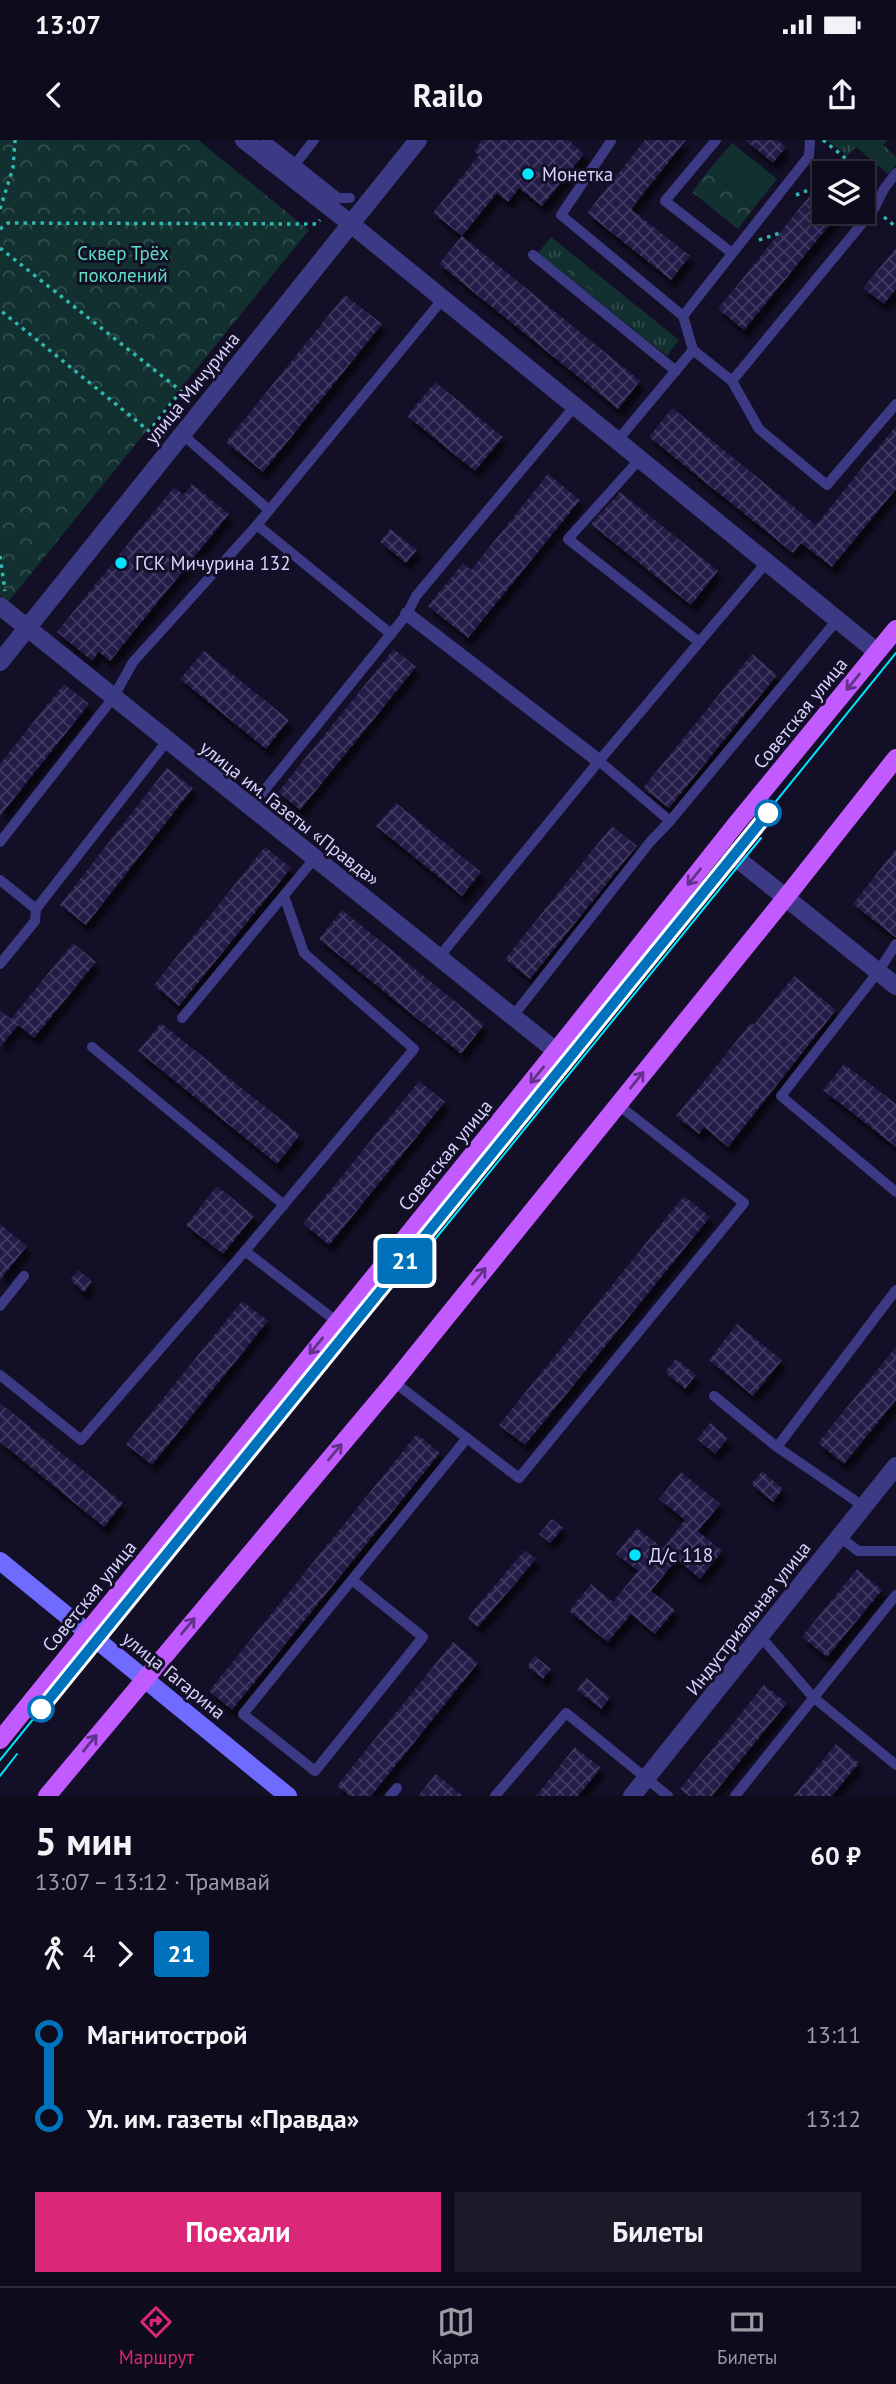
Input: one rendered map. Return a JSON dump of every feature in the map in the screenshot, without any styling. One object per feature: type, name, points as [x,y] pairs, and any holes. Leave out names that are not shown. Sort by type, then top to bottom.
[{"type":"main road","name":"Советская улица","points":[[0,1740],[896,629]]},
{"type":"main road","points":[[47,1796],[394,1382],[896,758]]},
{"type":"main road","name":"улица Гагарина","points":[[0,1561],[288,1796]]},
{"type":"street","points":[[244,140],[291,169],[351,224],[442,300],[877,652]]},
{"type":"street","name":"улица Мичурина","points":[[0,662],[418,140]]},
{"type":"street","name":"улица им. Газеты «Правда»","points":[[3,598],[27,628],[556,1051]]},
{"type":"street","points":[[407,614],[599,761]]},
{"type":"street","points":[[720,845],[896,986]]},
{"type":"street","name":"Индустриальная улица","points":[[632,1796],[896,1466]]},
{"type":"lane","points":[[265,140],[291,169],[338,198],[350,198]]},
{"type":"lane","points":[[291,169],[314,140]]},
{"type":"lane","points":[[610,140],[561,215],[683,316],[693,350],[732,381],[759,429],[827,485],[896,404]]},
{"type":"lane","points":[[716,140],[665,201],[732,253]]},
{"type":"lane","points":[[683,316],[808,156],[810,140]]},
{"type":"lane","points":[[732,381],[874,209],[882,187],[896,173]]},
{"type":"lane","points":[[533,255],[676,371]]},
{"type":"lane","points":[[0,842],[113,698],[133,662],[257,525],[442,300]]},
{"type":"lane","points":[[617,441],[693,350]]},
{"type":"lane","points":[[250,808],[407,614],[416,596],[574,407]]},
{"type":"lane","points":[[182,434],[269,510]]},
{"type":"lane","points":[[639,460],[568,539],[699,642]]},
{"type":"lane","points":[[257,525],[391,634]]},
{"type":"lane","points":[[439,957],[766,563]]},
{"type":"lane","points":[[513,1016],[650,842],[837,620]]},
{"type":"lane","points":[[0,964],[35,920],[36,909],[167,741]]},
{"type":"lane","points":[[599,761],[670,821]]},
{"type":"lane","points":[[182,1018],[314,859]]},
{"type":"lane","points":[[0,880],[36,909]]},
{"type":"lane","points":[[0,1375],[81,1440],[245,1251],[414,1049],[304,953],[284,896]]},
{"type":"lane","points":[[896,944],[878,972],[780,1096],[896,1192]]},
{"type":"lane","points":[[92,1047],[284,1205]]},
{"type":"lane","points":[[394,1382],[519,1478],[744,1203],[617,1104]]},
{"type":"lane","points":[[245,1251],[336,1321]]},
{"type":"lane","points":[[0,1306],[23,1276]]},
{"type":"lane","points":[[777,1447],[896,1290]]},
{"type":"lane","points":[[714,1396],[777,1447],[863,1506]]},
{"type":"lane","points":[[352,1580],[423,1637],[315,1771],[243,1714],[467,1438]]},
{"type":"lane","points":[[839,1536],[858,1551],[896,1552]]},
{"type":"lane","points":[[735,1796],[896,1595]]},
{"type":"lane","points":[[761,1637],[813,1697],[896,1765]]},
{"type":"lane","points":[[495,1796],[566,1713],[668,1796]]},
{"type":"path","points":[[0,209],[13,168],[15,140]]},
{"type":"path","points":[[823,140],[882,187]]},
{"type":"path","points":[[0,229],[8,223],[317,223],[324,215]]},
{"type":"path","points":[[0,248],[181,391],[149,431],[0,310]]},
{"type":"path","points":[[0,556],[3,598]]},
{"type":"green space","name":"Сквер Трёх поколений","points":[[0,140],[198,140],[309,230],[8,602],[0,595]]},
{"type":"green space","points":[[827,140],[887,140],[883,145],[896,157],[896,165],[888,174],[856,147],[847,156]]},
{"type":"green space","points":[[732,143],[777,179],[754,208],[708,171]]},
{"type":"green space","points":[[708,171],[754,208],[738,229],[692,192]]},
{"type":"green space","points":[[551,237],[679,340],[667,356],[538,253]],"holes":[[[567,256],[607,288],[600,297],[560,265]]]},
{"type":"green space","points":[[567,255],[607,288],[600,297],[560,265]]},
{"type":"building","name":"Монетка","points":[[482,140],[568,140],[584,154],[542,206],[519,188],[508,202],[497,193],[462,236],[433,213],[479,155],[474,151]]},
{"type":"building","points":[[645,140],[686,140],[631,209],[690,256],[671,280],[587,213]]},
{"type":"building","points":[[745,140],[777,140],[786,147],[773,163]]},
{"type":"building","points":[[812,193],[812,224],[830,224],[744,330],[718,309]]},
{"type":"building","points":[[462,236],[640,381],[618,409],[439,264]]},
{"type":"building","points":[[896,248],[896,289],[884,304],[863,288]]},
{"type":"building","points":[[345,295],[382,324],[263,472],[226,442]]},
{"type":"building","points":[[435,382],[503,437],[475,471],[407,416]]},
{"type":"building","points":[[672,408],[816,525],[896,426],[896,489],[832,567],[801,543],[793,553],[649,437]]},
{"type":"building","points":[[548,474],[580,500],[468,638],[428,606],[463,563],[471,570]]},
{"type":"building","points":[[192,484],[229,514],[110,661],[99,652],[92,661],[57,632],[174,487],[184,495]]},
{"type":"building","points":[[620,492],[718,571],[691,605],[591,524]]},
{"type":"building","points":[[390,529],[417,550],[406,563],[380,542]]},
{"type":"building","points":[[394,649],[416,667],[300,810],[278,792]]},
{"type":"building","points":[[204,651],[289,720],[266,749],[180,679]]},
{"type":"building","points":[[752,654],[777,675],[669,808],[643,788]]},
{"type":"building","points":[[64,684],[89,704],[0,816],[0,764]]},
{"type":"building","points":[[167,768],[193,788],[86,925],[60,905]]},
{"type":"building","points":[[396,803],[481,872],[462,896],[376,826]]},
{"type":"building","points":[[612,826],[637,846],[530,979],[505,959]]},
{"type":"building","points":[[265,847],[291,868],[179,1006],[154,985]]},
{"type":"building","points":[[896,849],[896,937],[895,937],[853,904]]},
{"type":"building","points":[[342,910],[484,1025],[461,1054],[319,939]]},
{"type":"building","points":[[73,943],[96,962],[34,1038],[18,1025],[0,1047],[0,1010],[11,1019]]},
{"type":"building","points":[[794,976],[836,1010],[728,1147],[704,1127],[699,1134],[676,1116],[751,1023],[754,1025]]},
{"type":"building","points":[[161,1023],[300,1135],[277,1164],[138,1051]]},
{"type":"building","points":[[844,1064],[896,1104],[896,1147],[823,1090]]},
{"type":"building","points":[[419,1081],[445,1102],[329,1245],[303,1224]]},
{"type":"building","points":[[217,1186],[254,1216],[223,1254],[186,1225]]},
{"type":"building","points":[[684,1196],[710,1217],[525,1445],[499,1425]]},
{"type":"building","points":[[0,1224],[27,1246],[0,1280]]},
{"type":"building","points":[[78,1270],[92,1282],[84,1292],[70,1280]]},
{"type":"building","points":[[242,1301],[268,1321],[152,1465],[126,1444]]},
{"type":"building","points":[[737,1324],[782,1360],[753,1396],[709,1360]]},
{"type":"building","points":[[896,1347],[896,1400],[844,1464],[818,1443]]},
{"type":"building","points":[[676,1359],[696,1375],[685,1389],[665,1372]]},
{"type":"building","points":[[0,1403],[123,1503],[104,1527],[0,1442]]},
{"type":"building","points":[[710,1423],[728,1438],[715,1454],[697,1439]]},
{"type":"building","points":[[417,1434],[440,1453],[232,1710],[209,1691]]},
{"type":"building","points":[[762,1471],[783,1489],[773,1502],[751,1484]]},
{"type":"building","points":[[681,1472],[720,1504],[698,1531],[722,1551],[700,1579],[677,1559],[651,1591],[675,1610],[655,1634],[631,1614],[608,1642],[569,1611],[591,1584],[613,1602],[638,1571],[616,1554],[637,1528],[663,1548],[685,1520],[659,1499]]},
{"type":"building","points":[[552,1519],[563,1528],[550,1543],[539,1534]]},
{"type":"building","points":[[525,1550],[536,1559],[478,1627],[468,1619]]},
{"type":"building","points":[[857,1569],[882,1590],[827,1657],[802,1637]]},
{"type":"building","points":[[453,1642],[478,1663],[371,1796],[350,1796],[337,1786]]},
{"type":"building","points":[[535,1656],[551,1669],[543,1679],[527,1666]]},
{"type":"building","points":[[586,1678],[610,1697],[601,1709],[577,1690]]},
{"type":"building","points":[[764,1685],[787,1703],[712,1796],[689,1796],[680,1789]]},
{"type":"building","points":[[836,1744],[859,1763],[832,1796],[794,1796]]},
{"type":"building","points":[[575,1747],[601,1768],[578,1796],[536,1796]]},
{"type":"building","points":[[436,1774],[463,1796],[418,1796]]},
{"type":"tram line","points":[[0,1760],[896,653]]},
{"type":"tram line","name":"21","points":[[41,1709],[768,813]]},
{"type":"tram line","points":[[432,1243],[761,838]]},
{"type":"tram line","points":[[0,1776],[17,1754]]},
{"type":"place","name":"Монетка","points":[[528,174]]},
{"type":"place","name":"ГСК Мичурина 132","points":[[121,563]]},
{"type":"place","name":"Д/с 118","points":[[635,1555]]}]
